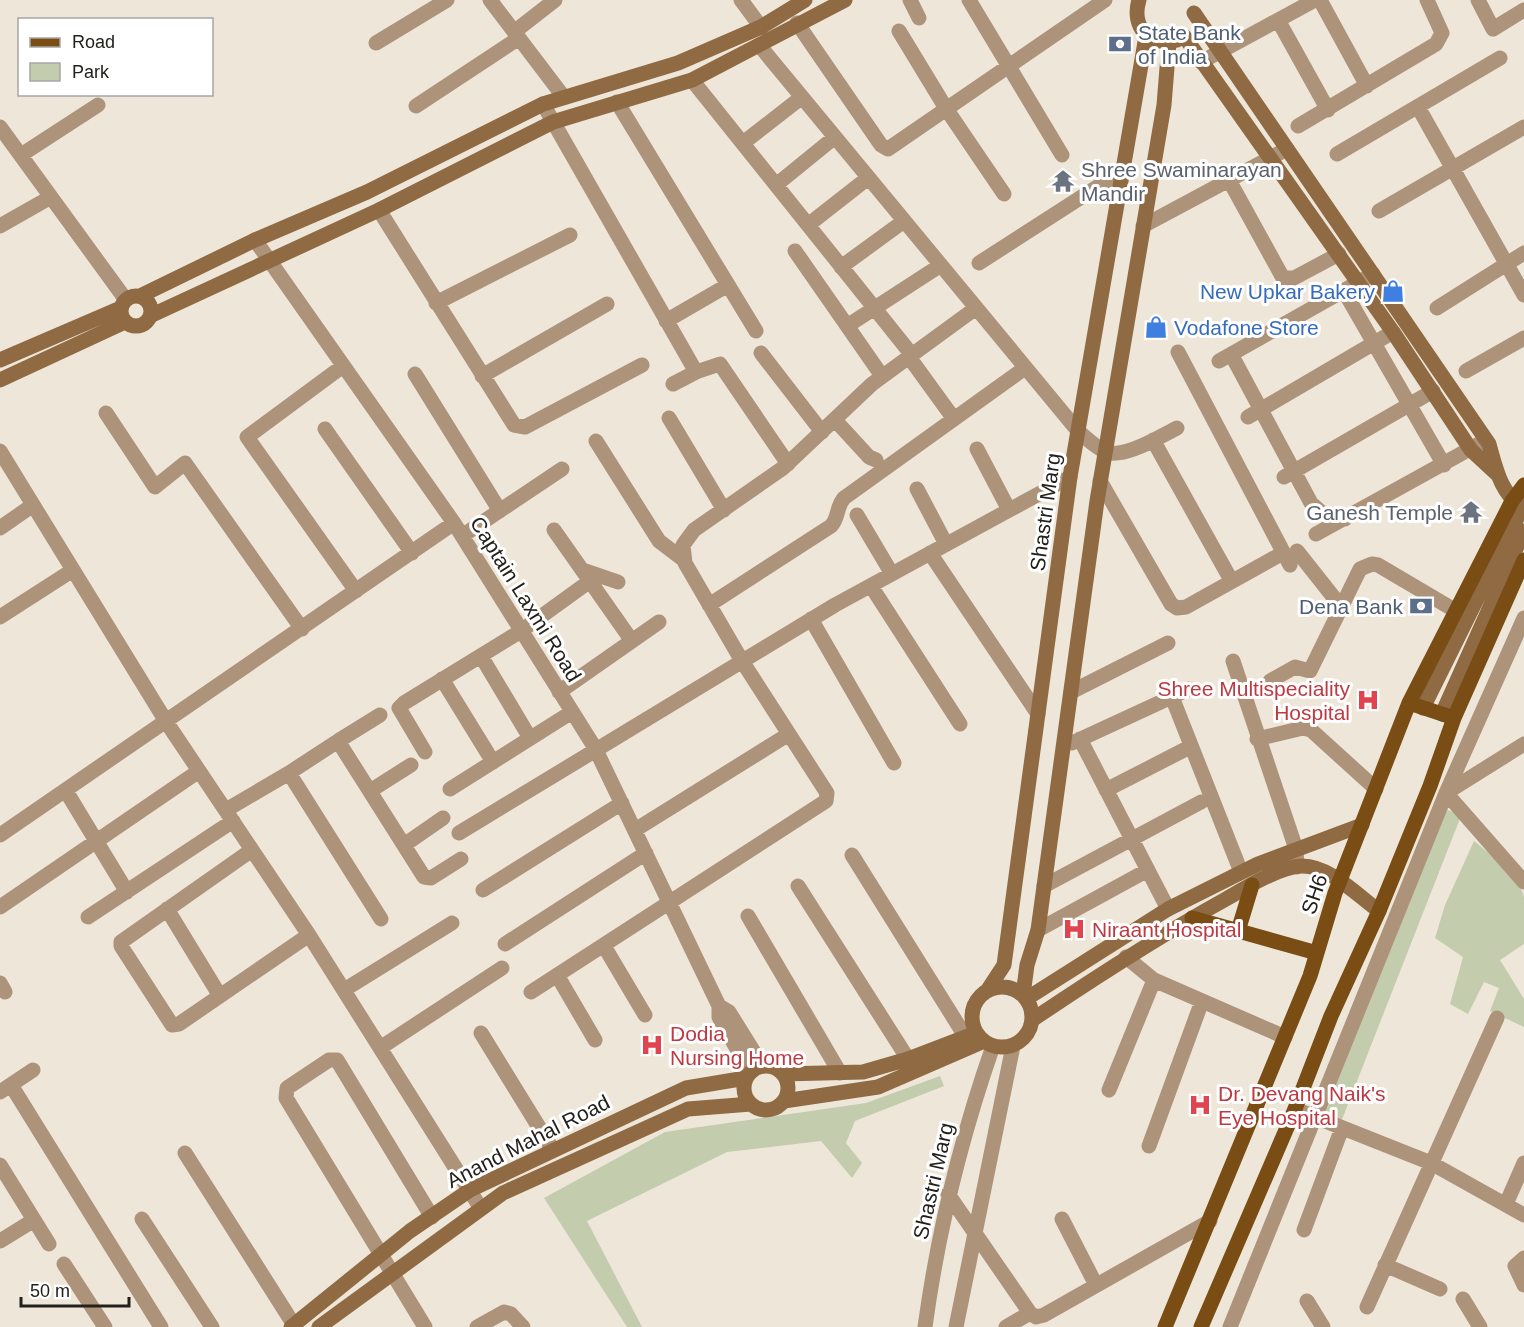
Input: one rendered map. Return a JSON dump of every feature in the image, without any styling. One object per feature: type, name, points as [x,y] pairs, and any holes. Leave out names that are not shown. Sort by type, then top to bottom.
[{"type":"main road","name":"SH6","points":[[1165,1327],[1286,1036],[1340,882],[1376,789],[1416,705],[1456,611],[1521,505],[1524,485]]},
{"type":"main road","points":[[1201,1327],[1430,786],[1448,716],[1524,560]]},
{"type":"main road","points":[[1416,705],[1448,716]]},
{"type":"main road","points":[[1238,931],[1252,885]]},
{"type":"main road","points":[[1192,918],[1317,953]]},
{"type":"street","points":[[376,43],[447,0]]},
{"type":"street","points":[[490,0],[563,96]]},
{"type":"street","points":[[416,106],[516,35],[555,0]]},
{"type":"street","points":[[741,0],[761,27]]},
{"type":"street","points":[[0,380],[128,307],[255,240],[367,192],[543,104],[563,96],[678,63],[761,27],[805,0]]},
{"type":"street","points":[[0,127],[51,196],[139,326],[150,316],[379,210],[553,122],[692,80],[797,23],[845,0]]},
{"type":"street","points":[[910,0],[919,18]]},
{"type":"street","points":[[969,0],[1062,155]]},
{"type":"street","points":[[797,23],[884,148],[892,148],[1105,0]]},
{"type":"street","points":[[1139,0],[1136,19],[1146,36],[1168,43],[1184,36],[1193,22],[1193,7]]},
{"type":"street","points":[[1201,62],[1315,0]]},
{"type":"street","points":[[1320,0],[1367,86]]},
{"type":"street","points":[[1298,126],[1432,47],[1440,39],[1442,33],[1427,0]]},
{"type":"street","points":[[1478,0],[1493,29],[1524,10]]},
{"type":"street","points":[[1193,7],[1486,440],[1498,475]]},
{"type":"street","points":[[1278,20],[1328,110]]},
{"type":"street","points":[[899,32],[947,110],[1004,194]]},
{"type":"street","name":"Shastri Marg","points":[[987,991],[1004,965],[1070,477],[1146,36]]},
{"type":"street","points":[[1184,36],[1339,254],[1471,450],[1498,475],[1521,505],[1416,705]]},
{"type":"street","points":[[956,1327],[1013,1046],[1029,1033],[1032,1020],[1032,1013],[1024,997],[1027,965],[1038,930],[1100,481],[1164,105],[1168,43]]},
{"type":"street","points":[[759,45],[1078,431],[1105,453],[1114,454],[1133,450],[1177,428]]},
{"type":"street","points":[[1337,154],[1500,58]]},
{"type":"street","points":[[692,80],[875,310],[954,419]]},
{"type":"street","points":[[743,143],[801,97]]},
{"type":"street","points":[[617,102],[756,331]]},
{"type":"street","points":[[543,104],[696,372]]},
{"type":"street","points":[[21,155],[98,105]]},
{"type":"street","points":[[1418,107],[1524,295]]},
{"type":"street","points":[[1379,211],[1524,127]]},
{"type":"street","points":[[776,185],[835,137]]},
{"type":"street","points":[[1143,226],[1287,149]]},
{"type":"street","points":[[979,263],[1122,171]]},
{"type":"street","points":[[808,225],[868,178]]},
{"type":"street","points":[[1229,180],[1283,278],[1294,278],[1339,254]]},
{"type":"street","points":[[0,226],[51,196]]},
{"type":"street","points":[[379,210],[510,421],[519,428],[642,365]]},
{"type":"street","points":[[841,267],[904,221]]},
{"type":"street","points":[[436,303],[570,235]]},
{"type":"street","name":"Captain Laxmi Road","points":[[255,240],[458,530],[595,748],[719,1005],[719,1017],[753,1072]]},
{"type":"street","points":[[795,251],[882,376]]},
{"type":"street","points":[[1437,308],[1524,253]]},
{"type":"street","points":[[847,326],[875,310],[941,265]]},
{"type":"street","points":[[1344,519],[1321,512],[1311,503],[1289,474],[1225,358],[1373,274]]},
{"type":"street","points":[[666,321],[728,285]]},
{"type":"street","points":[[1344,291],[1444,465]]},
{"type":"street","points":[[482,376],[607,304]]},
{"type":"street","points":[[0,360],[128,307],[150,307],[150,316]]},
{"type":"street","points":[[684,560],[683,545],[687,537],[788,464],[882,376],[976,308]]},
{"type":"street","points":[[1255,413],[1393,332]]},
{"type":"street","points":[[1466,371],[1524,338]]},
{"type":"street","points":[[1178,352],[1290,557],[1343,604]]},
{"type":"street","points":[[761,353],[822,432]]},
{"type":"street","points":[[673,384],[714,364],[724,368],[788,464]]},
{"type":"street","points":[[343,366],[247,437],[356,591]]},
{"type":"street","points":[[709,605],[831,526],[837,518],[840,503],[844,498],[1025,368]]},
{"type":"street","points":[[415,374],[500,511]]},
{"type":"street","points":[[1289,474],[1433,391]]},
{"type":"street","points":[[106,412],[154,487],[185,463],[302,629]]},
{"type":"street","points":[[669,418],[724,510]]},
{"type":"street","points":[[835,420],[869,457],[876,460]]},
{"type":"street","points":[[325,429],[412,553]]},
{"type":"street","points":[[1153,440],[1231,580]]},
{"type":"street","points":[[1316,534],[1486,440]]},
{"type":"street","points":[[531,992],[826,801],[827,793],[741,661],[684,560],[659,541],[596,441]]},
{"type":"street","points":[[976,449],[1010,510]]},
{"type":"street","points":[[0,451],[167,723],[309,935],[480,1207]]},
{"type":"street","points":[[0,835],[167,723],[412,553],[500,511],[562,469]]},
{"type":"street","points":[[459,833],[595,748],[811,620],[1070,477]]},
{"type":"street","points":[[1100,481],[1171,604],[1177,608],[1186,607],[1231,580],[1290,557]]},
{"type":"street","points":[[917,489],[946,544]]},
{"type":"street","points":[[0,528],[33,505]]},
{"type":"street","points":[[857,515],[892,574]]},
{"type":"street","points":[[554,530],[632,641]]},
{"type":"street","points":[[1448,716],[1524,531]]},
{"type":"street","points":[[930,553],[1038,714]]},
{"type":"street","points":[[1270,681],[1295,667],[1310,670],[1360,568],[1372,564],[1456,611]]},
{"type":"street","points":[[0,617],[73,570]]},
{"type":"street","points":[[425,752],[399,708],[522,631],[586,576]]},
{"type":"street","points":[[586,576],[618,582]]},
{"type":"street","points":[[871,586],[960,724]]},
{"type":"street","points":[[1230,1327],[1446,793],[1524,618]]},
{"type":"street","points":[[811,620],[894,763]]},
{"type":"street","points":[[560,692],[659,622]]},
{"type":"street","points":[[1071,692],[1168,643]]},
{"type":"street","points":[[481,656],[530,738]]},
{"type":"street","points":[[1233,661],[1257,740],[1296,849],[1298,867]]},
{"type":"street","points":[[442,679],[493,762]]},
{"type":"street","points":[[1063,747],[1179,701],[1190,689]]},
{"type":"street","points":[[1179,701],[1241,872]]},
{"type":"street","points":[[450,789],[572,712]]},
{"type":"street","points":[[88,917],[127,892],[289,773],[380,715]]},
{"type":"street","points":[[1257,740],[1303,728],[1311,730],[1376,789]]},
{"type":"street","points":[[635,830],[789,735]]},
{"type":"street","points":[[1080,739],[1168,909]]},
{"type":"street","points":[[338,741],[427,878],[461,859]]},
{"type":"street","points":[[1446,793],[1524,744]]},
{"type":"street","points":[[1106,790],[1184,750]]},
{"type":"street","points":[[370,791],[411,765]]},
{"type":"street","points":[[0,907],[199,771]]},
{"type":"street","points":[[289,773],[381,919]]},
{"type":"street","points":[[1430,786],[1446,793],[1524,882]]},
{"type":"street","points":[[66,791],[127,892]]},
{"type":"street","points":[[1044,886],[1201,802]]},
{"type":"street","points":[[483,890],[622,803]]},
{"type":"street","points":[[404,845],[443,818]]},
{"type":"street","points":[[1024,997],[1168,909],[1241,872],[1362,825]]},
{"type":"street","points":[[252,850],[123,939],[121,946],[172,1025],[179,1024],[309,935]]},
{"type":"street","points":[[505,944],[646,853]]},
{"type":"street","points":[[852,855],[979,1039]]},
{"type":"street","points":[[1032,1020],[1126,957],[1192,918],[1252,885],[1298,867],[1316,868],[1340,882],[1394,924]]},
{"type":"street","points":[[1038,930],[1148,870]]},
{"type":"street","points":[[798,886],[908,1059]]},
{"type":"street","points":[[167,909],[220,996]]},
{"type":"street","points":[[748,915],[840,1073]]},
{"type":"street","points":[[344,990],[452,922]]},
{"type":"street","points":[[604,946],[645,1015]]},
{"type":"street","points":[[1126,957],[1154,980],[1286,1036]]},
{"type":"street","points":[[380,1048],[502,968]]},
{"type":"street","points":[[557,975],[595,1040]]},
{"type":"street","points":[[1109,1090],[1154,980]]},
{"type":"street","points":[[979,1039],[972,1014],[980,997],[987,991],[1006,987],[1024,997]]},
{"type":"street","points":[[1149,1146],[1202,1001]]},
{"type":"street","points":[[1367,1307],[1497,1018]]},
{"type":"street","points":[[481,1034],[554,1150]]},
{"type":"street","points":[[784,1101],[788,1088],[783,1074],[778,1069],[753,1072],[745,1091],[752,1104],[765,1110],[772,1109],[784,1101],[878,1087],[979,1039]]},
{"type":"street","points":[[783,1074],[863,1072],[979,1039],[1013,1046]]},
{"type":"street","name":"Shastri Marg","points":[[925,1327],[948,1194],[976,1094],[979,1039]]},
{"type":"street","points":[[425,1327],[379,1255],[286,1098],[287,1088],[329,1060],[337,1060],[432,1217]]},
{"type":"street","points":[[33,1070],[5,1088],[161,1327]]},
{"type":"street","name":"Anand Mahal Road","points":[[292,1326],[379,1255],[470,1190],[686,1088],[753,1072]]},
{"type":"street","name":"Anand Mahal Road","points":[[319,1327],[480,1207],[503,1193],[688,1109],[752,1104]]},
{"type":"street","points":[[1295,1109],[1431,1163],[1524,1215]]},
{"type":"street","points":[[1304,1230],[1342,1128]]},
{"type":"street","points":[[185,1153],[292,1326]]},
{"type":"street","points":[[1506,1204],[1524,1163]]},
{"type":"street","points":[[1,1169],[49,1244]]},
{"type":"street","points":[[948,1194],[1030,1313],[1036,1317],[1044,1315],[1209,1221]]},
{"type":"street","points":[[142,1219],[212,1327]]},
{"type":"street","points":[[1062,1219],[1096,1285]]},
{"type":"street","points":[[0,1241],[34,1220]]},
{"type":"street","points":[[1524,1258],[1515,1266],[1524,1285]]},
{"type":"street","points":[[64,1264],[105,1327]]},
{"type":"street","points":[[1385,1265],[1440,1289]]},
{"type":"street","points":[[1463,1299],[1480,1327]]},
{"type":"street","points":[[1307,1301],[1323,1327]]},
{"type":"street","points":[[477,1327],[504,1312],[511,1314],[523,1327]]},
{"type":"street","points":[[1006,1327],[1030,1313]]},
{"type":"green space","points":[[1446,809],[1461,816],[1341,1122],[1321,1114]]},
{"type":"green space","points":[[1474,841],[1495,858],[1517,883],[1524,897],[1524,944],[1500,960],[1524,999],[1524,1027],[1490,1011],[1499,988],[1484,982],[1468,1014],[1450,1004],[1463,957],[1435,938],[1445,905]]},
{"type":"green space","points":[[940,1076],[944,1086],[855,1121],[846,1143],[862,1163],[852,1178],[821,1141],[727,1152],[587,1221],[642,1327],[627,1327],[544,1198],[665,1132],[866,1103]]},
{"type":"place","name":"State Bank of India","points":[[1120,44]]},
{"type":"place","name":"Shree Swaminarayan Mandir","points":[[1063,181]]},
{"type":"place","name":"New Upkar Bakery","points":[[1393,291]]},
{"type":"place","name":"Vodafone Store","points":[[1156,327]]},
{"type":"place","name":"Ganesh Temple","points":[[1471,512]]},
{"type":"place","name":"Dena Bank","points":[[1421,606]]},
{"type":"place","name":"Shree Multispeciality Hospital","points":[[1368,700]]},
{"type":"place","name":"Niraant Hospital","points":[[1074,929]]},
{"type":"place","name":"Dodia Nursing Home","points":[[652,1045]]},
{"type":"place","name":"Dr. Devang Naik's Eye Hospital","points":[[1200,1105]]}]
